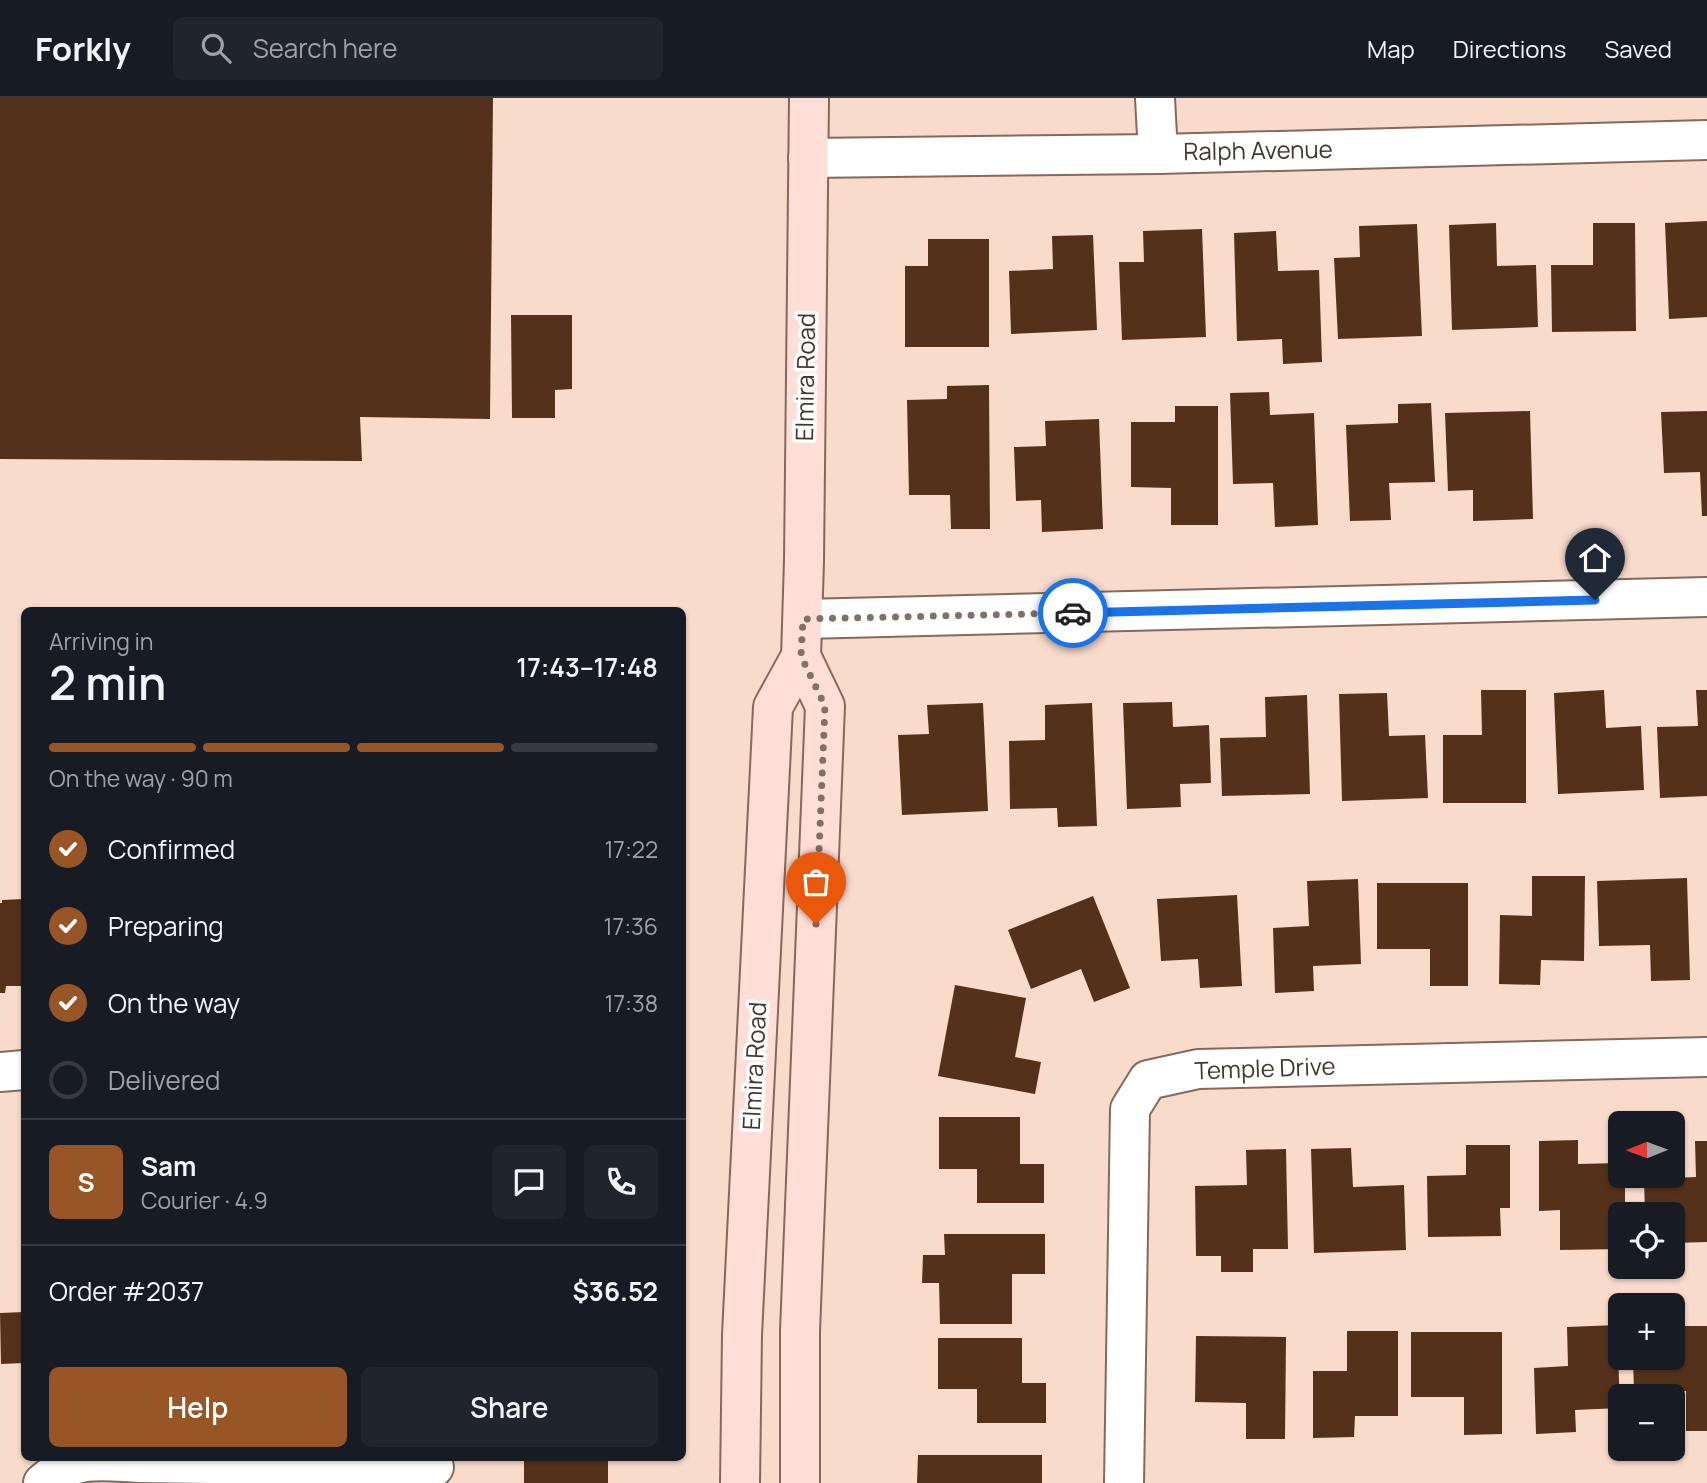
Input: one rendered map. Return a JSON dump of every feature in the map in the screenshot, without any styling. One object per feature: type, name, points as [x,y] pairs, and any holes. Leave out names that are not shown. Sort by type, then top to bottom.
[{"type":"main road","name":"Elmira Road","points":[[800,1483],[800,1331],[825,706],[802,637],[808,98]]},
{"type":"main road","name":"Elmira Road","points":[[740,1483],[742,1335],[774,707],[802,637]]},
{"type":"street","points":[[1155,98],[1158,154]]},
{"type":"street","name":"Ralph Avenue","points":[[808,158],[1158,154],[1707,141]]},
{"type":"street","points":[[802,637],[1707,597]]},
{"type":"street","name":"Temple Drive","points":[[1124,1483],[1130,1109],[1148,1080],[1198,1069],[1707,1057]]},
{"type":"street","points":[[0,1072],[21,1070]]},
{"type":"street","points":[[43,1483],[72,1465],[89,1461]]},
{"type":"street","points":[[108,1461],[434,1469]]},
{"type":"building","points":[[0,98],[493,98],[490,419],[360,417],[362,461],[0,459]]},
{"type":"building","points":[[1707,221],[1707,317],[1669,319],[1665,223]]},
{"type":"building","points":[[1496,223],[1497,266],[1536,265],[1538,327],[1452,330],[1449,225]]},
{"type":"building","points":[[1593,223],[1635,223],[1636,331],[1552,332],[1551,265],[1593,265]]},
{"type":"building","points":[[1417,224],[1422,336],[1338,339],[1334,258],[1360,257],[1359,226]]},
{"type":"building","points":[[1202,229],[1206,337],[1122,340],[1119,262],[1144,262],[1143,231]]},
{"type":"building","points":[[1276,231],[1278,271],[1319,270],[1322,362],[1283,364],[1282,339],[1237,341],[1234,233]]},
{"type":"building","points":[[1093,235],[1097,330],[1011,334],[1009,271],[1053,269],[1052,236]]},
{"type":"building","points":[[928,239],[989,239],[989,347],[905,347],[905,266],[928,266]]},
{"type":"building","points":[[511,315],[572,315],[572,389],[555,390],[555,418],[512,418]]},
{"type":"building","points":[[989,385],[990,529],[951,529],[950,495],[909,495],[907,400],[947,399],[947,386]]},
{"type":"building","points":[[1269,392],[1270,415],[1314,413],[1318,525],[1275,527],[1273,483],[1233,484],[1230,393]]},
{"type":"building","points":[[1431,403],[1435,482],[1389,483],[1391,520],[1350,521],[1346,425],[1398,423],[1398,404]]},
{"type":"building","points":[[1175,406],[1218,406],[1218,525],[1171,525],[1171,488],[1131,487],[1131,422],[1175,422]]},
{"type":"building","points":[[1530,411],[1533,519],[1473,521],[1473,490],[1448,491],[1445,413]]},
{"type":"building","points":[[1707,411],[1707,516],[1702,516],[1700,472],[1664,473],[1661,412]]},
{"type":"building","points":[[1099,419],[1103,529],[1042,532],[1041,500],[1016,501],[1014,447],[1046,446],[1045,421]]},
{"type":"building","points":[[1481,690],[1526,690],[1526,803],[1443,803],[1443,735],[1482,735]]},
{"type":"building","points":[[1604,690],[1606,728],[1641,726],[1644,790],[1558,794],[1554,693]]},
{"type":"building","points":[[1696,690],[1707,690],[1707,796],[1660,798],[1657,727],[1698,726]]},
{"type":"building","points":[[1387,693],[1389,736],[1425,735],[1428,798],[1342,801],[1339,694]]},
{"type":"building","points":[[1307,695],[1310,794],[1222,796],[1220,738],[1266,737],[1265,697]]},
{"type":"building","points":[[1172,702],[1173,727],[1209,725],[1211,783],[1180,784],[1181,807],[1127,809],[1123,703]]},
{"type":"building","points":[[983,703],[988,811],[902,815],[898,735],[929,734],[927,705]]},
{"type":"building","points":[[1092,703],[1097,826],[1058,827],[1057,808],[1010,809],[1009,741],[1045,740],[1045,705]]},
{"type":"building","points":[[1532,876],[1585,876],[1584,961],[1541,960],[1540,985],[1499,984],[1500,915],[1532,916]]},
{"type":"building","points":[[1687,878],[1690,980],[1651,981],[1650,945],[1599,946],[1597,881]]},
{"type":"building","points":[[1358,879],[1361,964],[1313,966],[1314,991],[1275,993],[1273,928],[1309,926],[1307,881]]},
{"type":"building","points":[[1377,883],[1468,883],[1468,986],[1430,986],[1430,949],[1377,949]]},
{"type":"building","points":[[1237,895],[1242,986],[1200,988],[1198,959],[1161,961],[1157,899]]},
{"type":"building","points":[[1093,896],[1130,988],[1094,1002],[1081,969],[1031,989],[1008,930]]},
{"type":"building","points":[[21,899],[21,986],[6,986],[5,993],[0,993],[2,900]]},
{"type":"building","points":[[955,985],[1026,998],[1015,1057],[1041,1062],[1035,1094],[938,1076]]},
{"type":"building","points":[[939,1117],[1020,1117],[1020,1164],[1044,1164],[1044,1203],[977,1203],[977,1169],[939,1169]]},
{"type":"building","points":[[1578,1140],[1578,1164],[1608,1163],[1608,1188],[1625,1188],[1625,1202],[1608,1202],[1608,1249],[1560,1250],[1560,1210],[1539,1211],[1539,1141]]},
{"type":"building","points":[[1695,1141],[1707,1141],[1707,1242],[1685,1243],[1685,1202],[1645,1202],[1644,1188],[1685,1188],[1685,1177],[1696,1177]]},
{"type":"building","points":[[1466,1145],[1510,1145],[1510,1208],[1500,1208],[1501,1236],[1428,1237],[1427,1176],[1466,1175]]},
{"type":"building","points":[[1351,1148],[1353,1187],[1404,1185],[1406,1250],[1314,1253],[1311,1149]]},
{"type":"building","points":[[1286,1149],[1288,1249],[1253,1249],[1253,1272],[1221,1272],[1221,1256],[1196,1256],[1195,1186],[1247,1185],[1246,1150]]},
{"type":"building","points":[[944,1234],[1045,1234],[1045,1274],[1012,1274],[1012,1324],[940,1324],[939,1283],[922,1283],[923,1255],[945,1255]]},
{"type":"building","points":[[21,1312],[21,1363],[1,1364],[0,1313]]},
{"type":"building","points":[[1608,1325],[1608,1370],[1619,1370],[1619,1384],[1608,1384],[1608,1409],[1575,1410],[1576,1432],[1536,1434],[1534,1368],[1568,1366],[1567,1327]]},
{"type":"building","points":[[1685,1326],[1707,1326],[1707,1431],[1686,1431],[1685,1384],[1634,1384],[1633,1370],[1685,1370]]},
{"type":"building","points":[[1347,1331],[1398,1331],[1398,1416],[1355,1416],[1354,1437],[1313,1438],[1313,1371],[1347,1371]]},
{"type":"building","points":[[1411,1332],[1502,1332],[1502,1434],[1464,1435],[1464,1397],[1411,1397]]},
{"type":"building","points":[[1196,1336],[1286,1337],[1285,1439],[1246,1439],[1246,1403],[1195,1402]]},
{"type":"building","points":[[938,1338],[1022,1338],[1022,1383],[1046,1383],[1046,1423],[977,1423],[977,1389],[938,1389]]},
{"type":"building","points":[[918,1455],[1042,1455],[1042,1483],[917,1483]]},
{"type":"building","points":[[524,1461],[608,1461],[608,1483],[524,1483]]},
{"type":"way so far","points":[[816,924],[825,706],[801,656],[803,619],[1073,613]]},
{"type":"route","points":[[1073,613],[1595,600]]}]
